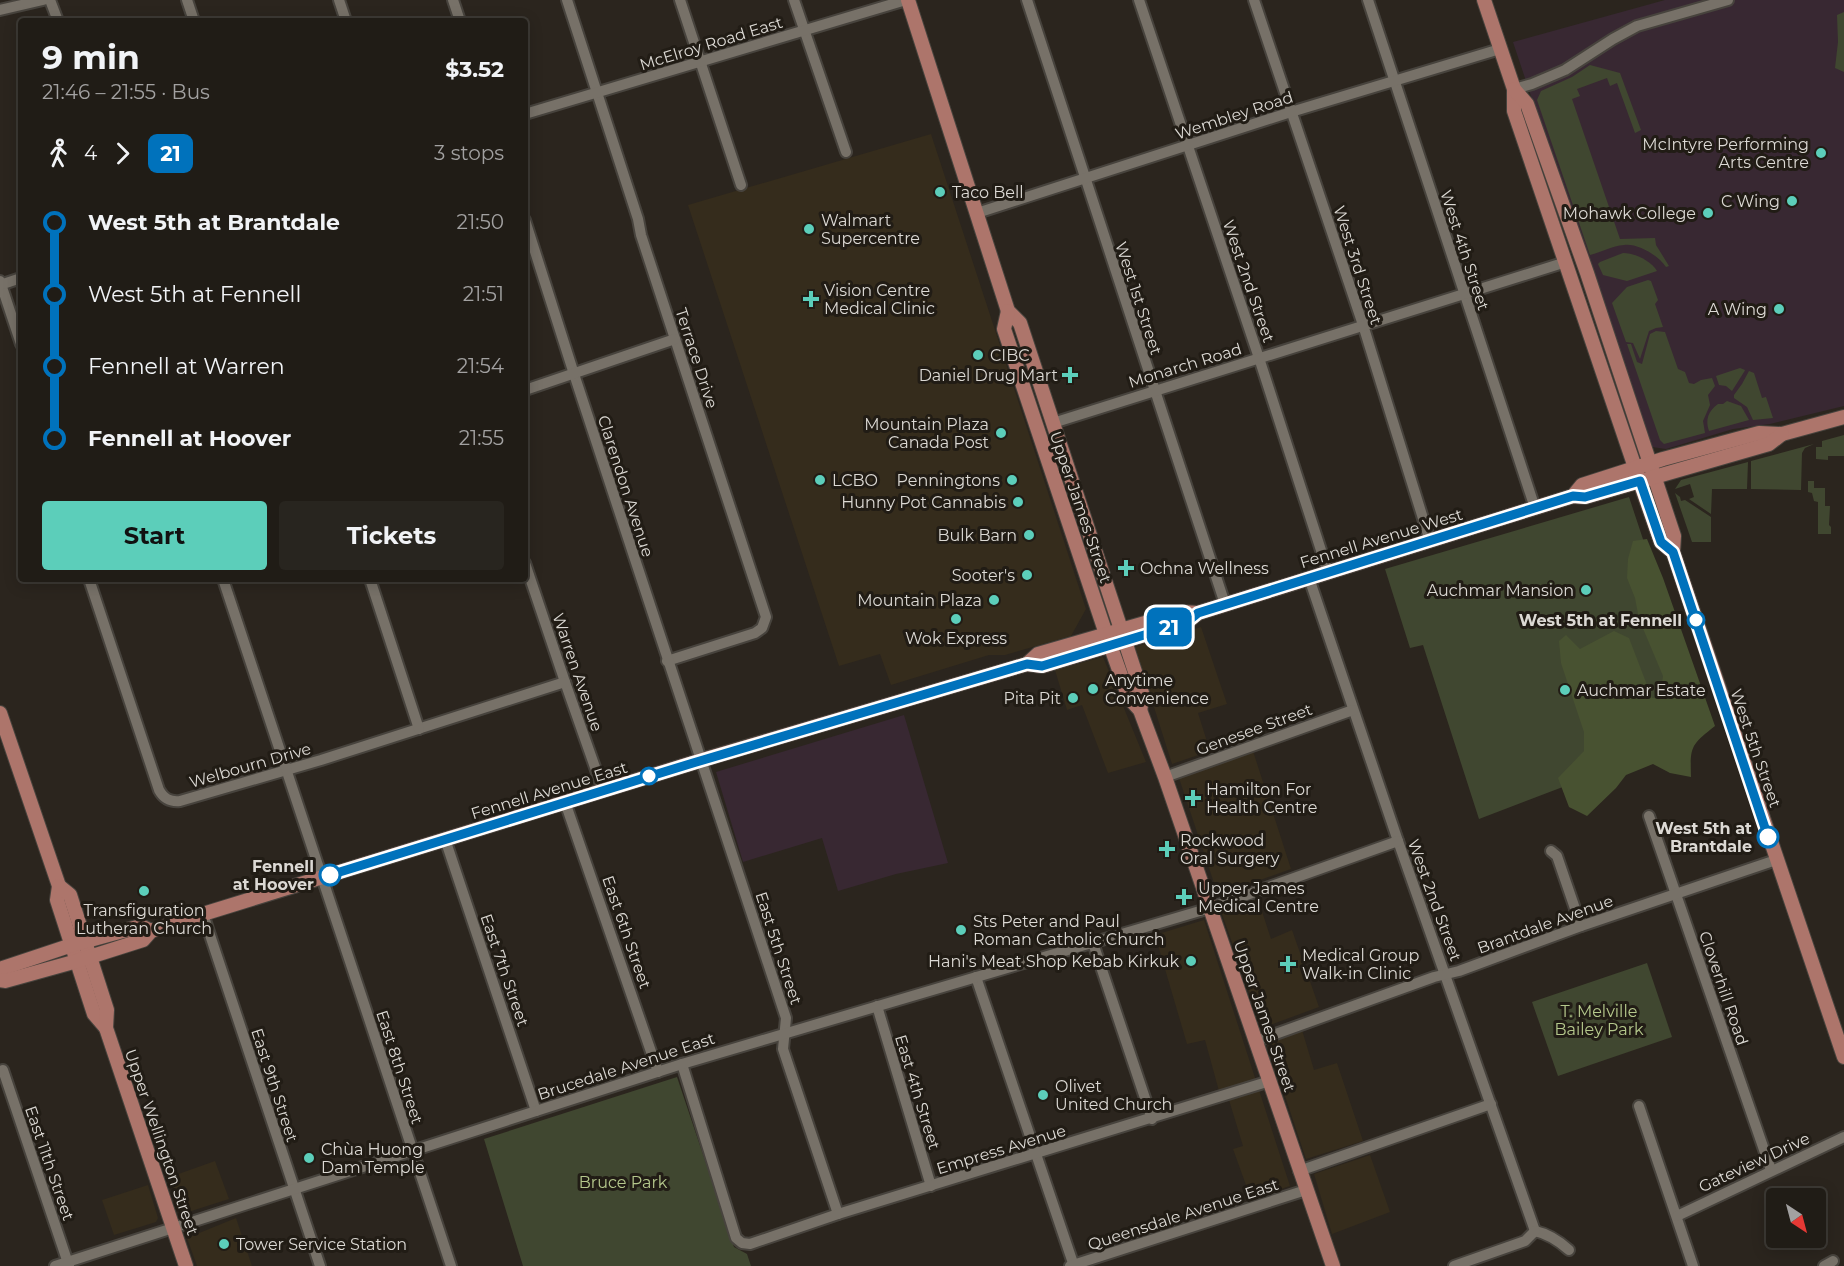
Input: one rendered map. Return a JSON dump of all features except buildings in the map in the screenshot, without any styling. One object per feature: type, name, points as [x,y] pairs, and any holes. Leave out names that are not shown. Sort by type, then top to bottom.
[{"type":"main road","name":"Upper James Street","points":[[907,0],[1008,311],[1020,323],[1053,423],[1115,637],[1129,698],[1140,710],[1165,777],[1333,1266]]},
{"type":"main road","name":"West 5th Street","points":[[1484,0],[1514,89],[1514,111],[1566,262],[1645,472]]},
{"type":"main road","name":"West 5th Street","points":[[1514,89],[1527,104],[1587,273],[1645,472],[1661,542],[1673,552],[1844,1057]]},
{"type":"main road","name":"Upper James Street","points":[[1008,311],[1004,329],[1115,637]]},
{"type":"main road","name":"Fennell Avenue West","points":[[1115,637],[1183,612],[1198,613],[1573,496],[1582,485],[1645,472],[1759,433],[1782,434],[1844,417]]},
{"type":"main road","name":"Fennell Avenue East","points":[[0,980],[5,981],[84,959],[143,940],[151,931],[202,914],[702,760],[1027,664],[1042,666],[1115,637]]},
{"type":"main road","name":"Upper Wellington Street","points":[[0,713],[59,886],[70,895],[94,1014],[106,1028],[186,1266]]},
{"type":"main road","name":"Fennell Avenue East","points":[[0,969],[141,926],[151,931]]},
{"type":"street","points":[[0,10],[43,0]]},
{"type":"street","points":[[51,0],[57,18]]},
{"type":"street","points":[[187,0],[193,18]]},
{"type":"street","points":[[339,0],[345,18]]},
{"type":"street","points":[[453,0],[459,18]]},
{"type":"street","name":"Terrace Drive","points":[[567,0],[766,617],[762,628],[755,633],[668,661]]},
{"type":"street","points":[[680,0],[741,184]]},
{"type":"street","points":[[794,0],[846,152]]},
{"type":"street","name":"McElroy Road East","points":[[528,113],[907,0]]},
{"type":"street","name":"West 1st Street","points":[[1027,0],[1225,604]]},
{"type":"street","name":"West 2nd Street","points":[[1139,0],[1328,572]]},
{"type":"street","name":"West 3rd Street","points":[[1254,0],[1363,325],[1430,540]]},
{"type":"street","name":"West 4th Street","points":[[1368,0],[1535,508]]},
{"type":"street","points":[[1514,89],[1565,70],[1637,26],[1728,0]]},
{"type":"street","name":"Wembley Road","points":[[977,213],[1291,112],[1500,49]]},
{"type":"street","name":"Clarendon Avenue","points":[[528,229],[702,760]]},
{"type":"street","name":"Monarch Road","points":[[1053,423],[1566,262]]},
{"type":"street","points":[[18,279],[0,284],[18,335]]},
{"type":"street","points":[[528,389],[675,339]]},
{"type":"street","name":"Warren Avenue","points":[[528,572],[603,790]]},
{"type":"street","name":"West 2nd Street","points":[[1309,578],[1398,841],[1535,1231]]},
{"type":"street","name":"Welbourn Drive","points":[[90,582],[159,790],[164,797],[172,801],[180,801],[286,770],[565,682]]},
{"type":"street","name":"East 8th Street","points":[[225,582],[451,1266]]},
{"type":"street","points":[[371,582],[419,729]]},
{"type":"street","name":"Genesee Street","points":[[1165,777],[1353,710]]},
{"type":"street","name":"East 5th Street","points":[[702,760],[786,1018],[783,1049],[838,1214]]},
{"type":"street","name":"East 6th Street","points":[[565,802],[658,1071]]},
{"type":"street","name":"Cloverhill Road","points":[[1649,816],[1771,1170]]},
{"type":"street","name":"East 7th Street","points":[[445,839],[536,1111]]},
{"type":"street","name":"Brucedale Avenue East","points":[[55,1266],[68,1264],[658,1071],[1210,908],[1398,841]]},
{"type":"street","points":[[1551,850],[1557,856],[1581,926]]},
{"type":"street","name":"Brantdale Avenue","points":[[1256,1041],[1776,860]]},
{"type":"street","name":"East 9th Street","points":[[202,914],[320,1266]]},
{"type":"street","points":[[1093,943],[1152,1119]]},
{"type":"street","points":[[976,977],[1073,1266]]},
{"type":"street","name":"East 4th Street","points":[[877,1006],[931,1186]]},
{"type":"street","name":"Empress Avenue","points":[[682,1064],[736,1238],[742,1243],[750,1244],[838,1214],[1270,1081]]},
{"type":"street","name":"East 11th Street","points":[[3,1070],[68,1264]]},
{"type":"street","points":[[1299,1171],[1491,1104]]},
{"type":"street","points":[[1639,1106],[1694,1266]]},
{"type":"street","name":"Gateview Drive","points":[[1677,1216],[1844,1137]]},
{"type":"street","name":"Queensdale Avenue East","points":[[1073,1266],[1306,1190]]},
{"type":"street","points":[[1454,1266],[1525,1241],[1535,1231],[1544,1233],[1569,1250]]},
{"type":"shaded area","name":"Mohawk College","points":[[1665,0],[1844,0],[1844,406],[1770,424],[1733,429],[1666,449],[1652,447],[1646,441],[1513,42]]},
{"type":"shaded area","points":[[931,134],[1086,609],[1071,636],[1005,655],[989,655],[891,685],[880,654],[839,666],[688,205]]},
{"type":"shaded area","points":[[1201,627],[1227,704],[1198,713],[1210,751],[1172,764],[1135,647]]},
{"type":"shaded area","points":[[1103,657],[1146,762],[1108,773],[1082,705],[1067,710],[1055,670]]},
{"type":"shaded area","points":[[904,715],[948,863],[896,874],[838,891],[822,838],[743,862],[716,772]]},
{"type":"shaded area","points":[[1253,751],[1291,869],[1218,895],[1179,778]]},
{"type":"shaded area","points":[[1258,899],[1271,939],[1292,930],[1319,1007],[1262,1028],[1221,911]]},
{"type":"shaded area","points":[[1204,920],[1290,1186],[1251,1199],[1233,1149],[1243,1146],[1229,1100],[1222,1102],[1205,1040],[1187,1044],[1155,935]]},
{"type":"shaded area","points":[[1302,1030],[1314,1070],[1337,1063],[1363,1141],[1306,1159],[1267,1042]]},
{"type":"shaded area","points":[[1370,1155],[1390,1212],[1332,1234],[1314,1174]]},
{"type":"shaded area","points":[[215,1161],[229,1199],[182,1214],[170,1177]]},
{"type":"shaded area","points":[[148,1185],[158,1218],[156,1222],[114,1235],[102,1200]]},
{"type":"shaded area","points":[[236,1218],[252,1266],[197,1266],[187,1238]]},
{"type":"green space","points":[[1844,12],[1844,72],[1835,68],[1838,42],[1837,15]]},
{"type":"green space","points":[[1590,65],[1620,73],[1641,130],[1635,133],[1617,83],[1610,86],[1607,78],[1577,89],[1580,96],[1572,99],[1620,239],[1655,238],[1656,245],[1669,266],[1666,267],[1648,251],[1630,245],[1590,255],[1537,100],[1541,91],[1572,77]]},
{"type":"green space","points":[[1623,253],[1642,258],[1657,271],[1627,281],[1603,275],[1598,264]]},
{"type":"green space","points":[[1651,281],[1658,300],[1655,304],[1663,327],[1649,331],[1640,359],[1633,343],[1626,342],[1612,303],[1627,287]]},
{"type":"green space","points":[[1656,331],[1665,332],[1678,369],[1685,372],[1689,383],[1694,384],[1712,378],[1715,386],[1708,395],[1710,405],[1703,421],[1705,433],[1664,444],[1660,440],[1627,344],[1631,344],[1637,362],[1642,364],[1650,334]]},
{"type":"green space","points":[[1740,368],[1745,370],[1732,391],[1726,386],[1719,385],[1716,376]]},
{"type":"green space","points":[[1749,371],[1754,373],[1762,398],[1766,397],[1773,418],[1753,420],[1747,407],[1734,398]]},
{"type":"green space","points":[[1727,401],[1741,406],[1749,420],[1709,431],[1708,416],[1718,404]]},
{"type":"green space","points":[[1844,435],[1844,456],[1828,456],[1828,460],[1816,459],[1816,447],[1822,447],[1822,441]]},
{"type":"green space","points":[[1814,444],[1805,448],[1802,453],[1801,490],[1751,489],[1751,461]]},
{"type":"green space","points":[[1748,462],[1747,489],[1712,489],[1711,514],[1689,499],[1694,497],[1690,484],[1675,489],[1681,480]]},
{"type":"green space","points":[[1808,481],[1814,481],[1814,488],[1825,488],[1825,506],[1830,506],[1831,534],[1818,534],[1818,502],[1814,501],[1812,493],[1808,492]]},
{"type":"green space","points":[[1675,493],[1681,501],[1685,500],[1711,517],[1711,542],[1692,542]]},
{"type":"green space","name":"Auchmar Estate","points":[[1629,497],[1707,732],[1479,819],[1423,645],[1410,648],[1385,569]]},
{"type":"green space","points":[[1647,539],[1715,726],[1694,747],[1691,777],[1670,773],[1653,764],[1626,775],[1587,816],[1569,807],[1558,778],[1584,751],[1584,732],[1561,663],[1559,641],[1566,635],[1580,649],[1614,631],[1629,638],[1652,698],[1660,698],[1663,676],[1639,619],[1635,598],[1627,578],[1628,559],[1633,541]]},
{"type":"green space","name":"T. Melville Bailey Park","points":[[1647,963],[1672,1037],[1558,1076],[1532,1002]]},
{"type":"green space","name":"Bruce Park","points":[[677,1077],[734,1247],[747,1254],[751,1266],[523,1266],[484,1139]]},
{"type":"bus line","name":"21","points":[[330,875],[693,763],[1027,664],[1042,666],[1187,622],[1198,613],[1573,496],[1585,497],[1640,481],[1661,542],[1673,552],[1768,837]]},
{"type":"place","name":"McIntyre Performing Arts Centre","points":[[1821,153]]},
{"type":"place","name":"Taco Bell","points":[[940,192]]},
{"type":"place","name":"C Wing","points":[[1792,201]]},
{"type":"place","name":"Mohawk College","points":[[1708,213]]},
{"type":"place","name":"Walmart Supercentre","points":[[809,229]]},
{"type":"place","name":"Vision Centre Medical Clinic","points":[[811,299]]},
{"type":"place","name":"A Wing","points":[[1779,309]]},
{"type":"place","name":"CIBC","points":[[978,355]]},
{"type":"place","name":"Daniel Drug Mart","points":[[1070,375]]},
{"type":"place","name":"Mountain Plaza Canada Post","points":[[1001,433]]},
{"type":"place","name":"LCBO","points":[[820,480]]},
{"type":"place","name":"Penningtons","points":[[1012,480]]},
{"type":"place","name":"Hunny Pot Cannabis","points":[[1018,502]]},
{"type":"place","name":"Bulk Barn","points":[[1029,535]]},
{"type":"place","name":"Ochna Wellness","points":[[1126,568]]},
{"type":"place","name":"Sooter's","points":[[1027,575]]},
{"type":"place","name":"Auchmar Mansion","points":[[1586,590]]},
{"type":"place","name":"Mountain Plaza","points":[[994,600]]},
{"type":"place","name":"Wok Express","points":[[956,619]]},
{"type":"place","name":"West 5th at Fennell","points":[[1696,620]]},
{"type":"place","name":"Anytime Convenience","points":[[1093,689]]},
{"type":"place","name":"Auchmar Estate","points":[[1565,690]]},
{"type":"place","name":"Pita Pit","points":[[1073,698]]},
{"type":"place","name":"Hamilton For Health Centre","points":[[1193,798]]},
{"type":"place","name":"West 5th at Brantdale","points":[[1768,837]]},
{"type":"place","name":"Rockwood Oral Surgery","points":[[1167,849]]},
{"type":"place","name":"Fennell at Hoover","points":[[330,875]]},
{"type":"place","name":"Transfiguration Lutheran Church","points":[[144,891]]},
{"type":"place","name":"Upper James Medical Centre","points":[[1184,897]]},
{"type":"place","name":"Sts Peter and Paul Roman Catholic Church","points":[[961,930]]},
{"type":"place","name":"Hani's Meat Shop Kebab Kirkuk","points":[[1191,961]]},
{"type":"place","name":"Medical Group Walk-in Clinic","points":[[1288,964]]},
{"type":"place","name":"Olivet United Church","points":[[1043,1095]]},
{"type":"place","name":"Chùa Huong Dam Temple","points":[[309,1158]]},
{"type":"place","name":"Tower Service Station","points":[[224,1244]]}]
